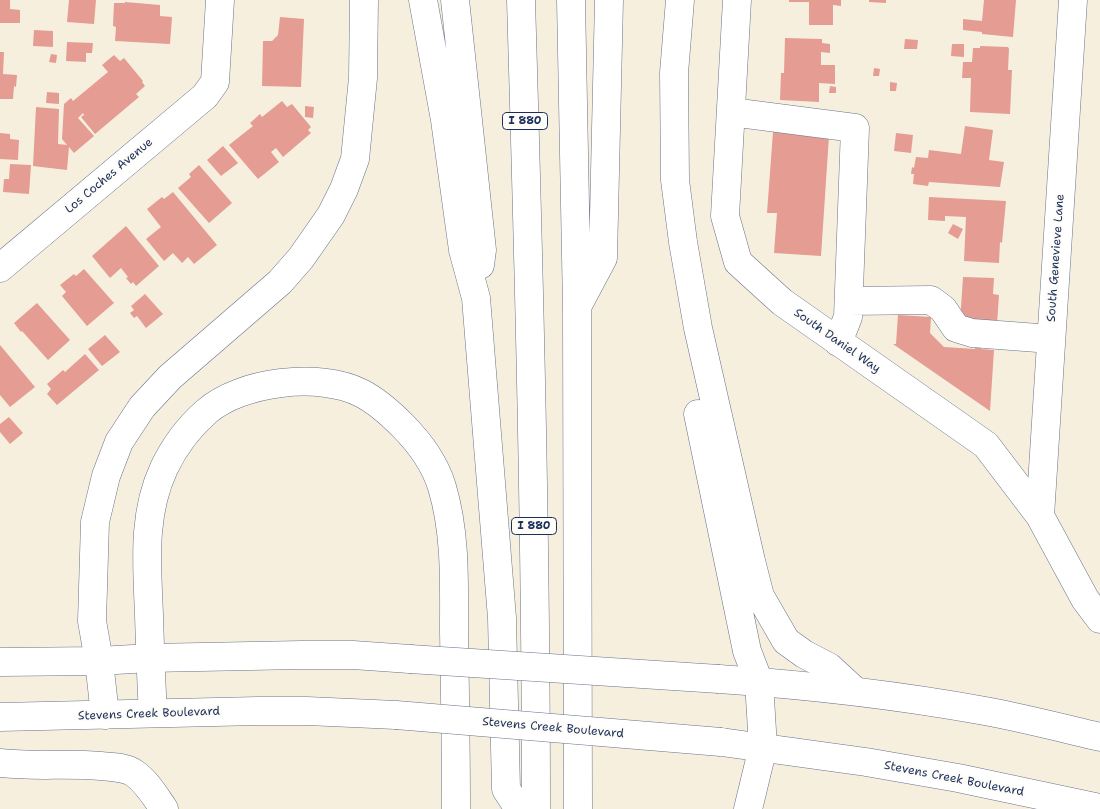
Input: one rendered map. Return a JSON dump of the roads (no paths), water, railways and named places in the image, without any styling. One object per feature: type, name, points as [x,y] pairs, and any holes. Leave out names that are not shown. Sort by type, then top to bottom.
[{"type":"main road","name":"Los Coches Avenue","points":[[0,268],[205,96],[215,82],[220,0]]},
{"type":"main road","points":[[359,0],[364,31]]},
{"type":"main road","points":[[105,715],[92,621],[95,522],[106,476],[119,442],[142,408],[170,378],[280,282],[301,258],[331,215],[344,189],[355,158],[363,78],[364,0]]},
{"type":"main road","points":[[423,0],[445,120],[463,250],[476,298],[502,618],[506,789],[519,809]]},
{"type":"main road","points":[[455,0],[482,250],[476,298]]},
{"type":"main road","name":"I 880","points":[[521,0],[536,633],[536,809]]},
{"type":"main road","points":[[571,0],[577,306],[578,809]]},
{"type":"main road","points":[[577,306],[603,258],[609,0]]},
{"type":"main road","points":[[680,0],[674,73],[675,180],[683,242],[698,328],[760,596],[786,641],[804,654],[828,667],[855,691]]},
{"type":"main road","name":"South Daniel Way","points":[[738,0],[725,216],[738,262],[782,302],[986,445],[1040,516],[1085,599],[1100,619]]},
{"type":"main road","name":"South Genevieve Lane","points":[[1040,516],[1073,0]]},
{"type":"main road","points":[[731,112],[855,128],[848,317],[838,342]]},
{"type":"main road","points":[[849,300],[930,300],[944,309],[956,328],[972,333],[1051,339]]},
{"type":"main road","points":[[698,328],[693,388],[747,651],[759,682],[763,747],[748,809]]},
{"type":"main road","points":[[152,713],[146,542],[151,504],[164,468],[180,440],[207,411],[234,395],[267,385],[300,381],[335,384],[361,393],[387,411],[410,433],[428,458],[442,487],[453,550],[456,809]]},
{"type":"main road","points":[[0,662],[302,655],[395,658],[719,679],[855,691],[986,711],[1100,737]]},
{"type":"main road","name":"Stevens Creek Boulevard","points":[[0,717],[307,711],[396,715],[763,747],[958,778],[1100,808]]},
{"type":"main road","points":[[0,763],[119,767],[133,772],[147,784],[164,809]]}]
